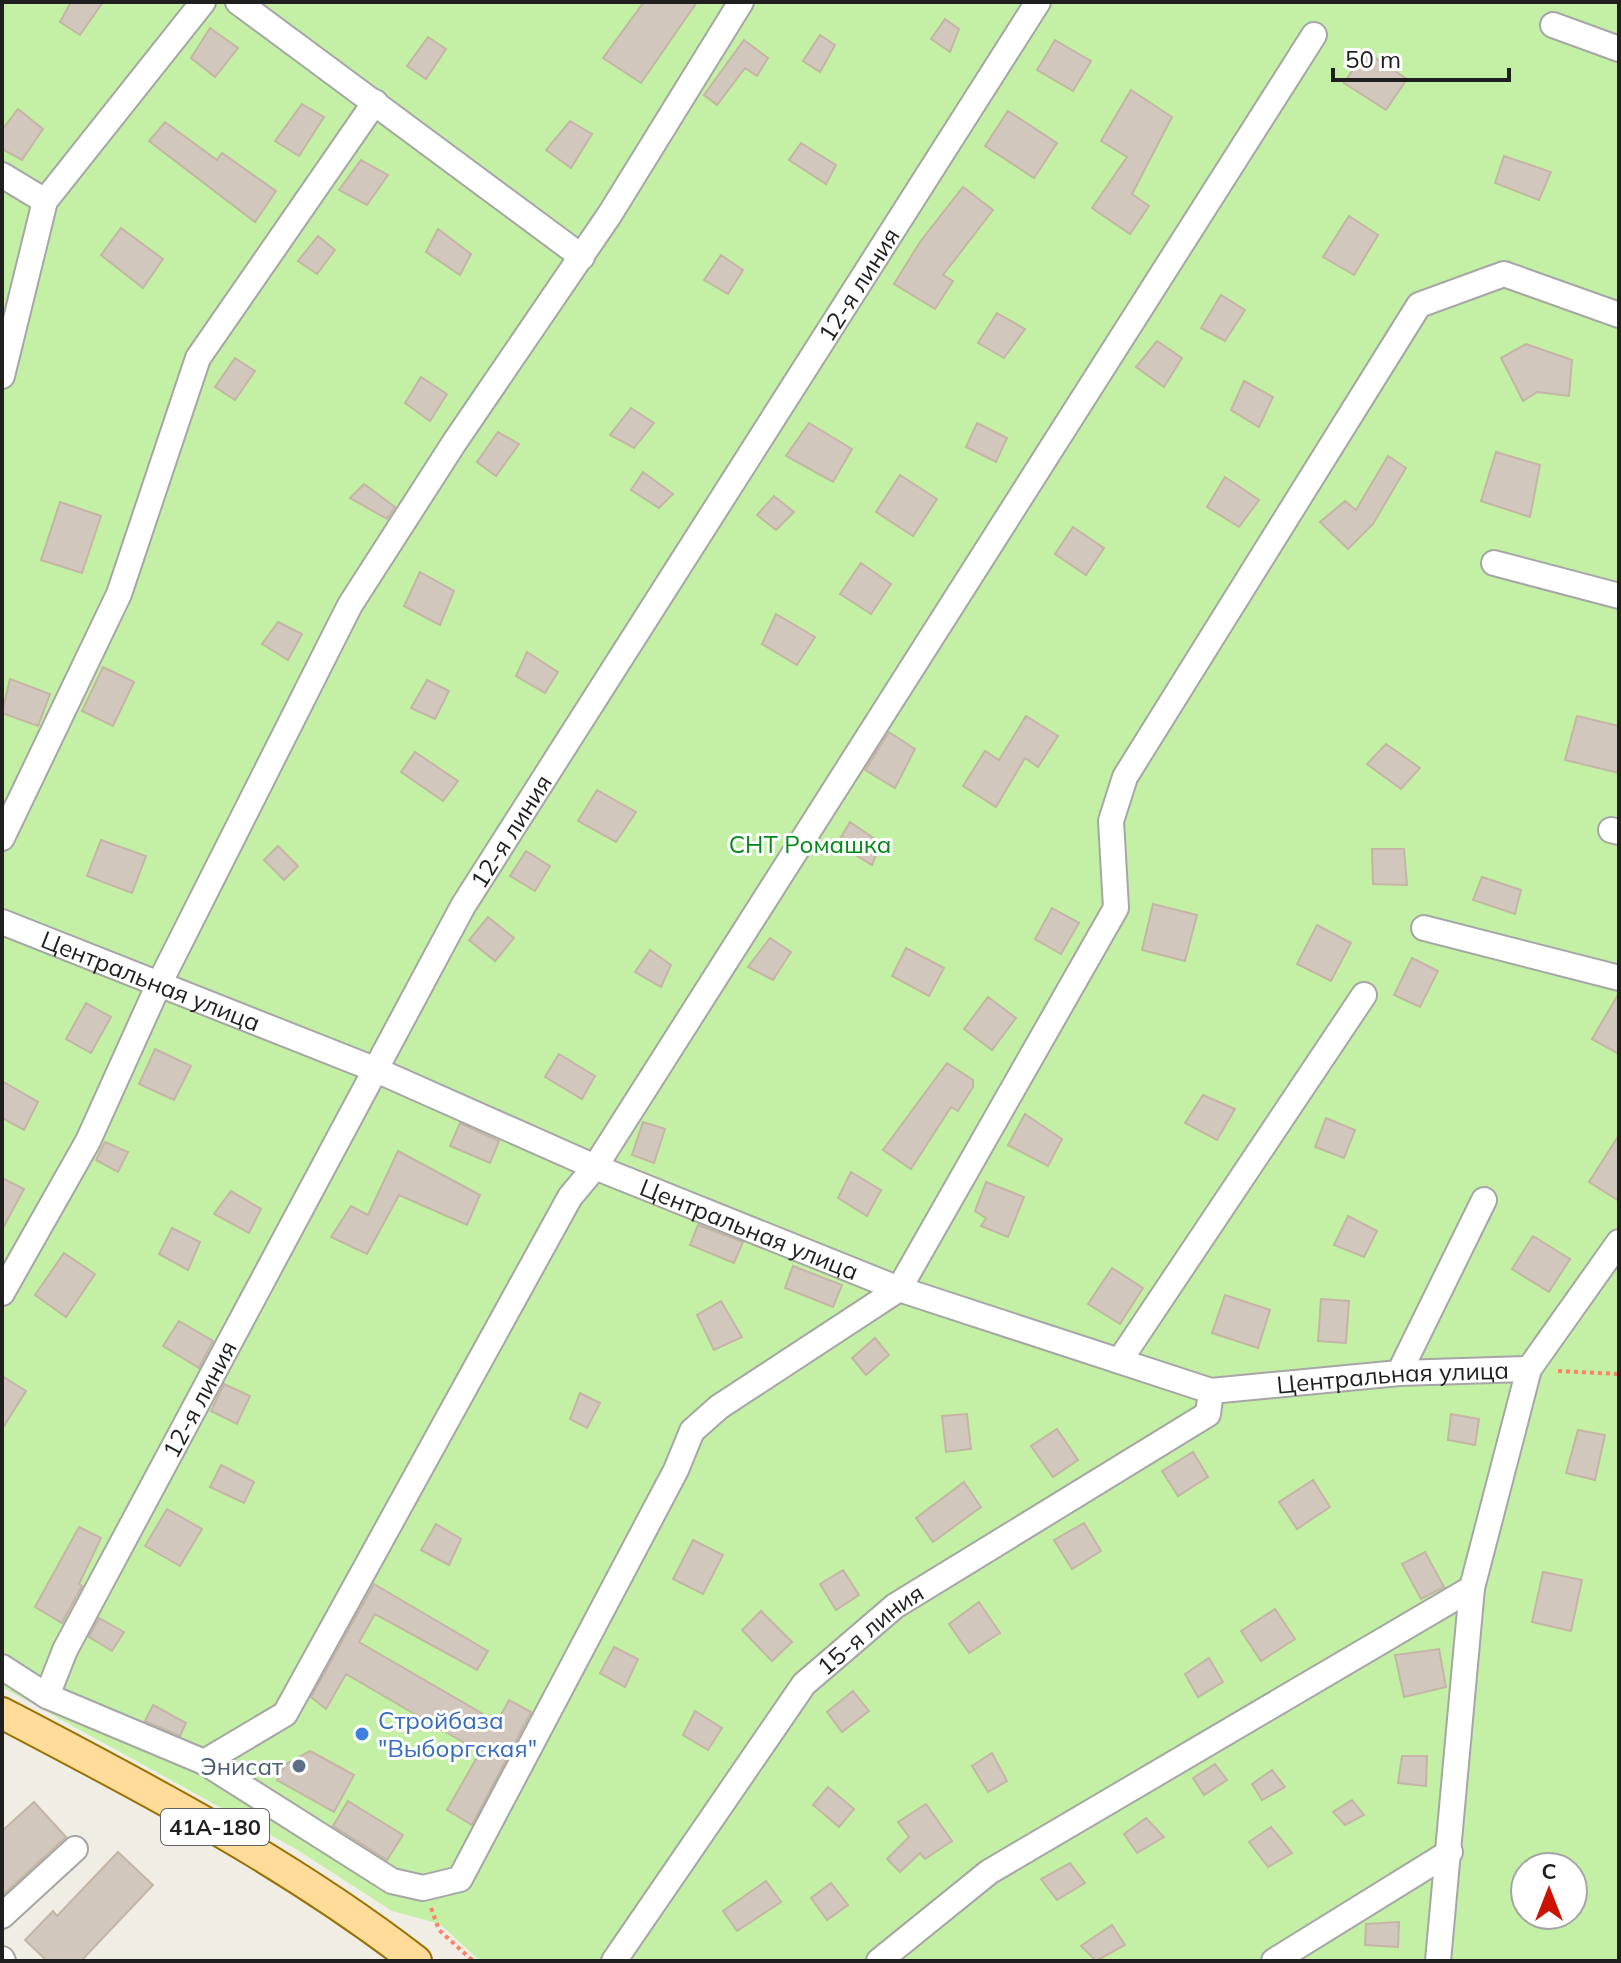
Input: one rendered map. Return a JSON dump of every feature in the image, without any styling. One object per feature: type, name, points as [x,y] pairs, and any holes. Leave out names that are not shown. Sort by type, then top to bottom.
[{"type":"main road","name":"41А-180","points":[[2,1713],[189,1811],[350,1910],[416,1961]]},
{"type":"street","points":[[2,376],[45,201],[203,2]]},
{"type":"street","points":[[238,2],[582,257]]},
{"type":"street","points":[[2,1293],[88,1141],[158,986],[350,605],[454,443],[582,257],[741,2]]},
{"type":"street","name":"12-я линия","points":[[47,1696],[65,1650],[229,1349],[374,1069],[463,906],[1038,2]]},
{"type":"street","points":[[1553,25],[1619,49]]},
{"type":"street","points":[[204,1762],[285,1714],[570,1197],[595,1167],[1314,35]]},
{"type":"street","points":[[2,838],[119,594],[198,358],[375,102]]},
{"type":"street","points":[[2,175],[45,201]]},
{"type":"street","points":[[2,1667],[47,1696],[204,1762],[392,1881],[423,1888],[460,1879],[676,1470],[692,1431],[719,1407],[899,1289],[1116,908],[1111,821],[1125,777],[1419,305],[1504,274],[1619,315]]},
{"type":"street","points":[[1494,563],[1619,596]]},
{"type":"street","name":"Центральная улица","points":[[2,922],[374,1069],[595,1167],[899,1289],[1211,1391],[1399,1373],[1529,1369]]},
{"type":"street","points":[[1424,928],[1619,978]]},
{"type":"street","points":[[1120,1360],[1364,995]]},
{"type":"street","points":[[1399,1373],[1484,1200]]},
{"type":"street","points":[[1438,1961],[1472,1588],[1529,1369],[1619,1242]]},
{"type":"street","name":"15-я линия","points":[[614,1961],[804,1684],[895,1606],[1208,1414],[1211,1391]]},
{"type":"street","points":[[879,1961],[989,1872],[1472,1588]]},
{"type":"street","points":[[2,1916],[75,1849]]},
{"type":"street","points":[[1274,1961],[1450,1852]]},
{"type":"path","points":[[1529,1369],[1619,1374]]},
{"type":"path","points":[[423,1888],[439,1930],[473,1961]]},
{"type":"green space","name":"СНТ Ромашка","points":[[2,2],[1619,2],[1619,1961],[480,1961],[440,1924],[392,1911],[296,1849],[2,1687]]},
{"type":"building","points":[[71,2],[103,2],[80,35],[60,22]]},
{"type":"building","points":[[644,2],[697,2],[641,83],[603,58]]},
{"type":"building","points":[[945,19],[959,29],[950,52],[931,39]]},
{"type":"building","points":[[210,28],[238,48],[215,77],[191,58]]},
{"type":"building","points":[[820,35],[835,45],[820,72],[803,61]]},
{"type":"building","points":[[428,37],[446,49],[426,79],[407,66]]},
{"type":"building","points":[[744,40],[768,58],[757,76],[745,68],[717,105],[704,95]]},
{"type":"building","points":[[1055,40],[1091,61],[1073,91],[1037,70]]},
{"type":"building","points":[[1365,51],[1407,79],[1386,110],[1344,83]]},
{"type":"building","points":[[1131,90],[1172,117],[1132,194],[1149,206],[1130,234],[1092,208],[1127,157],[1101,141]]},
{"type":"building","points":[[302,104],[324,117],[299,156],[275,141]]},
{"type":"building","points":[[18,109],[43,129],[22,160],[2,149],[2,130]]},
{"type":"building","points":[[1008,111],[1057,143],[1034,178],[985,146]]},
{"type":"building","points":[[570,121],[592,134],[571,168],[546,150]]},
{"type":"building","points":[[165,122],[217,160],[222,153],[276,191],[255,222],[149,141]]},
{"type":"building","points":[[801,143],[836,165],[826,184],[789,160]]},
{"type":"building","points":[[1504,156],[1551,172],[1539,200],[1495,183]]},
{"type":"building","points":[[361,160],[388,175],[367,205],[339,190]]},
{"type":"building","points":[[963,187],[993,210],[943,275],[953,281],[935,309],[894,284],[920,242]]},
{"type":"building","points":[[1349,216],[1378,235],[1354,275],[1323,257]]},
{"type":"building","points":[[121,228],[163,259],[143,288],[101,255]]},
{"type":"building","points":[[438,229],[471,254],[460,275],[426,252]]},
{"type":"building","points":[[318,236],[335,250],[317,274],[298,261]]},
{"type":"building","points":[[721,255],[743,270],[728,294],[704,280]]},
{"type":"building","points":[[1221,295],[1245,310],[1225,341],[1201,328]]},
{"type":"building","points":[[997,313],[1025,329],[1004,358],[978,343]]},
{"type":"building","points":[[1157,341],[1182,358],[1164,387],[1136,367]]},
{"type":"building","points":[[1526,344],[1572,360],[1569,396],[1537,392],[1523,401],[1501,358]]},
{"type":"building","points":[[235,358],[255,371],[235,400],[215,387]]},
{"type":"building","points":[[421,377],[447,394],[430,421],[405,403]]},
{"type":"building","points":[[1244,381],[1273,397],[1259,427],[1231,410]]},
{"type":"building","points":[[631,408],[654,423],[634,448],[610,435]]},
{"type":"building","points":[[809,423],[852,449],[833,482],[786,456]]},
{"type":"building","points":[[977,423],[1007,438],[996,462],[966,447]]},
{"type":"building","points":[[498,432],[519,444],[496,476],[477,462]]},
{"type":"building","points":[[1496,452],[1540,465],[1530,517],[1481,501]]},
{"type":"building","points":[[1388,456],[1406,468],[1373,524],[1348,549],[1320,522],[1345,501],[1356,510]]},
{"type":"building","points":[[643,472],[673,494],[659,508],[631,490]]},
{"type":"building","points":[[900,475],[937,499],[913,536],[876,512]]},
{"type":"building","points":[[1225,477],[1259,500],[1239,527],[1207,507]]},
{"type":"building","points":[[364,484],[395,507],[387,519],[350,498]]},
{"type":"building","points":[[774,496],[794,512],[776,530],[757,515]]},
{"type":"building","points":[[60,502],[101,516],[82,573],[41,560]]},
{"type":"building","points":[[1073,527],[1104,548],[1086,575],[1055,554]]},
{"type":"building","points":[[861,563],[891,584],[871,614],[840,594]]},
{"type":"building","points":[[420,572],[454,591],[440,625],[404,606]]},
{"type":"building","points":[[776,614],[815,637],[797,665],[762,644]]},
{"type":"building","points":[[278,622],[302,634],[288,660],[262,644]]},
{"type":"building","points":[[527,652],[558,672],[545,693],[516,676]]},
{"type":"building","points":[[103,667],[134,682],[113,726],[82,711]]},
{"type":"building","points":[[10,679],[50,694],[38,726],[2,713]]},
{"type":"building","points":[[427,680],[449,691],[435,719],[411,708]]},
{"type":"building","points":[[1026,716],[1058,736],[1038,767],[1025,758],[996,807],[963,786],[985,751],[999,760]]},
{"type":"building","points":[[1577,716],[1619,726],[1619,773],[1565,760]]},
{"type":"building","points":[[889,732],[915,749],[895,788],[865,770]]},
{"type":"building","points":[[1386,744],[1420,768],[1401,789],[1367,764]]},
{"type":"building","points":[[415,752],[458,781],[443,801],[401,772]]},
{"type":"building","points":[[597,790],[636,812],[616,842],[578,821]]},
{"type":"building","points":[[850,822],[881,843],[872,865],[837,844]]},
{"type":"building","points":[[101,840],[146,856],[132,893],[87,876]]},
{"type":"building","points":[[278,846],[298,866],[284,880],[264,860]]},
{"type":"building","points":[[1372,849],[1404,849],[1407,885],[1373,884]]},
{"type":"building","points":[[526,851],[550,866],[535,891],[510,876]]},
{"type":"building","points":[[1482,877],[1521,890],[1515,914],[1473,900]]},
{"type":"building","points":[[1153,904],[1197,915],[1185,961],[1142,950]]},
{"type":"building","points":[[1052,908],[1079,923],[1061,954],[1035,939]]},
{"type":"building","points":[[488,917],[514,938],[495,961],[469,940]]},
{"type":"building","points":[[1317,925],[1351,943],[1331,981],[1297,964]]},
{"type":"building","points":[[770,938],[791,952],[773,980],[748,967]]},
{"type":"building","points":[[906,948],[944,968],[929,996],[892,976]]},
{"type":"building","points":[[650,950],[671,965],[661,987],[635,972]]},
{"type":"building","points":[[1412,958],[1438,971],[1420,1007],[1394,995]]},
{"type":"building","points":[[1619,993],[1619,1054],[1592,1039]]},
{"type":"building","points":[[988,997],[1016,1018],[992,1050],[964,1029]]},
{"type":"building","points":[[86,1003],[111,1017],[91,1053],[66,1039]]},
{"type":"building","points":[[155,1049],[191,1066],[174,1100],[139,1084]]},
{"type":"building","points":[[559,1054],[595,1076],[582,1099],[545,1077]]},
{"type":"building","points":[[947,1063],[973,1080],[973,1087],[958,1111],[951,1107],[911,1169],[883,1150]]},
{"type":"building","points":[[2,1081],[38,1102],[24,1130],[2,1118]]},
{"type":"building","points":[[1203,1095],[1235,1109],[1217,1140],[1185,1123]]},
{"type":"building","points":[[1025,1114],[1062,1139],[1048,1166],[1008,1145]]},
{"type":"building","points":[[1326,1118],[1355,1130],[1344,1158],[1315,1147]]},
{"type":"building","points":[[643,1122],[665,1129],[654,1163],[632,1155]]},
{"type":"building","points":[[460,1123],[499,1141],[490,1163],[450,1146]]},
{"type":"building","points":[[1619,1135],[1619,1201],[1589,1182]]},
{"type":"building","points":[[105,1142],[128,1152],[118,1172],[96,1160]]},
{"type":"building","points":[[398,1151],[480,1195],[467,1225],[399,1195],[367,1254],[331,1237],[351,1206],[368,1215]]},
{"type":"building","points":[[851,1172],[881,1190],[867,1216],[838,1198]]},
{"type":"building","points":[[2,1178],[24,1189],[2,1230]]},
{"type":"building","points":[[986,1182],[1024,1197],[1008,1237],[981,1226],[986,1218],[975,1211]]},
{"type":"building","points":[[231,1191],[261,1209],[249,1233],[214,1214]]},
{"type":"building","points":[[1348,1216],[1377,1231],[1364,1257],[1334,1245]]},
{"type":"building","points":[[698,1225],[743,1242],[734,1263],[690,1245]]},
{"type":"building","points":[[172,1228],[200,1242],[188,1270],[159,1254]]},
{"type":"building","points":[[1533,1236],[1570,1259],[1549,1292],[1512,1269]]},
{"type":"building","points":[[64,1253],[95,1274],[66,1317],[35,1295]]},
{"type":"building","points":[[793,1266],[842,1285],[833,1307],[785,1288]]},
{"type":"building","points":[[1112,1268],[1143,1288],[1120,1324],[1088,1304]]},
{"type":"building","points":[[1225,1295],[1270,1310],[1258,1348],[1212,1333]]},
{"type":"building","points":[[1321,1299],[1349,1301],[1346,1343],[1318,1341]]},
{"type":"building","points":[[721,1301],[742,1337],[714,1350],[697,1315]]},
{"type":"building","points":[[179,1321],[213,1341],[199,1368],[163,1346]]},
{"type":"building","points":[[875,1338],[889,1355],[866,1375],[852,1358]]},
{"type":"building","points":[[2,1376],[26,1391],[2,1429]]},
{"type":"building","points":[[224,1384],[250,1396],[237,1424],[211,1411]]},
{"type":"building","points":[[580,1393],[600,1403],[587,1428],[570,1419]]},
{"type":"building","points":[[967,1414],[971,1449],[946,1452],[942,1416]]},
{"type":"building","points":[[1451,1414],[1479,1419],[1475,1445],[1448,1440]]},
{"type":"building","points":[[1057,1429],[1078,1460],[1053,1477],[1031,1446]]},
{"type":"building","points":[[1578,1430],[1605,1435],[1595,1480],[1566,1473]]},
{"type":"building","points":[[1193,1452],[1208,1477],[1178,1496],[1162,1471]]},
{"type":"building","points":[[221,1465],[254,1482],[244,1503],[210,1487]]},
{"type":"building","points":[[1313,1480],[1330,1507],[1297,1529],[1279,1502]]},
{"type":"building","points":[[964,1482],[981,1507],[933,1542],[916,1518]]},
{"type":"building","points":[[167,1509],[202,1529],[180,1566],[145,1546]]},
{"type":"building","points":[[1084,1523],[1101,1551],[1072,1569],[1054,1540]]},
{"type":"building","points":[[436,1524],[461,1539],[449,1565],[421,1550]]},
{"type":"building","points":[[79,1527],[101,1538],[79,1584],[82,1586],[62,1623],[35,1607]]},
{"type":"building","points":[[693,1540],[723,1555],[703,1594],[673,1579]]},
{"type":"building","points":[[1425,1552],[1444,1587],[1421,1599],[1402,1564]]},
{"type":"building","points":[[843,1570],[859,1595],[836,1610],[820,1584]]},
{"type":"building","points":[[1543,1572],[1582,1580],[1571,1631],[1532,1622]]},
{"type":"building","points":[[374,1584],[488,1651],[477,1670],[375,1614],[359,1642],[497,1722],[509,1700],[531,1712],[472,1825],[447,1810],[480,1752],[346,1674],[326,1709],[311,1697]]},
{"type":"building","points":[[979,1602],[1000,1633],[969,1653],[949,1624]]},
{"type":"building","points":[[1275,1609],[1295,1639],[1261,1661],[1241,1631]]},
{"type":"building","points":[[761,1611],[792,1642],[772,1661],[742,1630]]},
{"type":"building","points":[[99,1618],[124,1632],[112,1651],[89,1637]]},
{"type":"building","points":[[614,1647],[638,1659],[625,1687],[600,1673]]},
{"type":"building","points":[[1439,1649],[1446,1687],[1404,1697],[1395,1655]]},
{"type":"building","points":[[1209,1658],[1223,1682],[1198,1697],[1185,1674]]},
{"type":"building","points":[[853,1691],[869,1711],[842,1732],[827,1712]]},
{"type":"building","points":[[153,1705],[186,1723],[180,1736],[145,1721]]},
{"type":"building","points":[[695,1711],[722,1728],[708,1750],[683,1735]]},
{"type":"building","points":[[310,1751],[354,1775],[334,1812],[277,1780],[286,1764]]},
{"type":"building","points":[[992,1753],[1007,1781],[988,1792],[972,1766]]},
{"type":"building","points":[[1402,1756],[1427,1756],[1426,1786],[1398,1783]]},
{"type":"building","points":[[1215,1764],[1227,1780],[1204,1795],[1193,1778]]},
{"type":"building","points":[[1272,1770],[1285,1787],[1262,1800],[1252,1784]]},
{"type":"building","points":[[828,1787],[854,1809],[839,1827],[813,1805]]},
{"type":"building","points":[[1352,1800],[1364,1815],[1345,1825],[1333,1812]]},
{"type":"building","points":[[348,1801],[403,1835],[387,1860],[333,1826]]},
{"type":"building","points":[[34,1802],[66,1837],[2,1896],[2,1831]]},
{"type":"building","points":[[926,1804],[952,1841],[925,1859],[920,1853],[900,1872],[887,1859],[909,1837],[898,1822]]},
{"type":"building","points":[[1146,1818],[1164,1837],[1137,1853],[1124,1834]]},
{"type":"building","points":[[1271,1827],[1292,1853],[1268,1867],[1249,1842]]},
{"type":"building","points":[[118,1852],[153,1885],[81,1961],[47,1961],[25,1940],[53,1911],[57,1916]]},
{"type":"building","points":[[1070,1863],[1085,1883],[1057,1900],[1041,1879]]},
{"type":"building","points":[[766,1881],[781,1902],[737,1931],[723,1911]]},
{"type":"building","points":[[831,1883],[848,1905],[827,1920],[811,1898]]},
{"type":"building","points":[[1399,1922],[1398,1947],[1365,1945],[1366,1924]]},
{"type":"building","points":[[1112,1925],[1125,1945],[1096,1961],[1081,1946]]},
{"type":"place","name":"Стройбаза \"Выборгская\"","points":[[362,1734]]},
{"type":"place","name":"Энисат","points":[[299,1766]]}]
